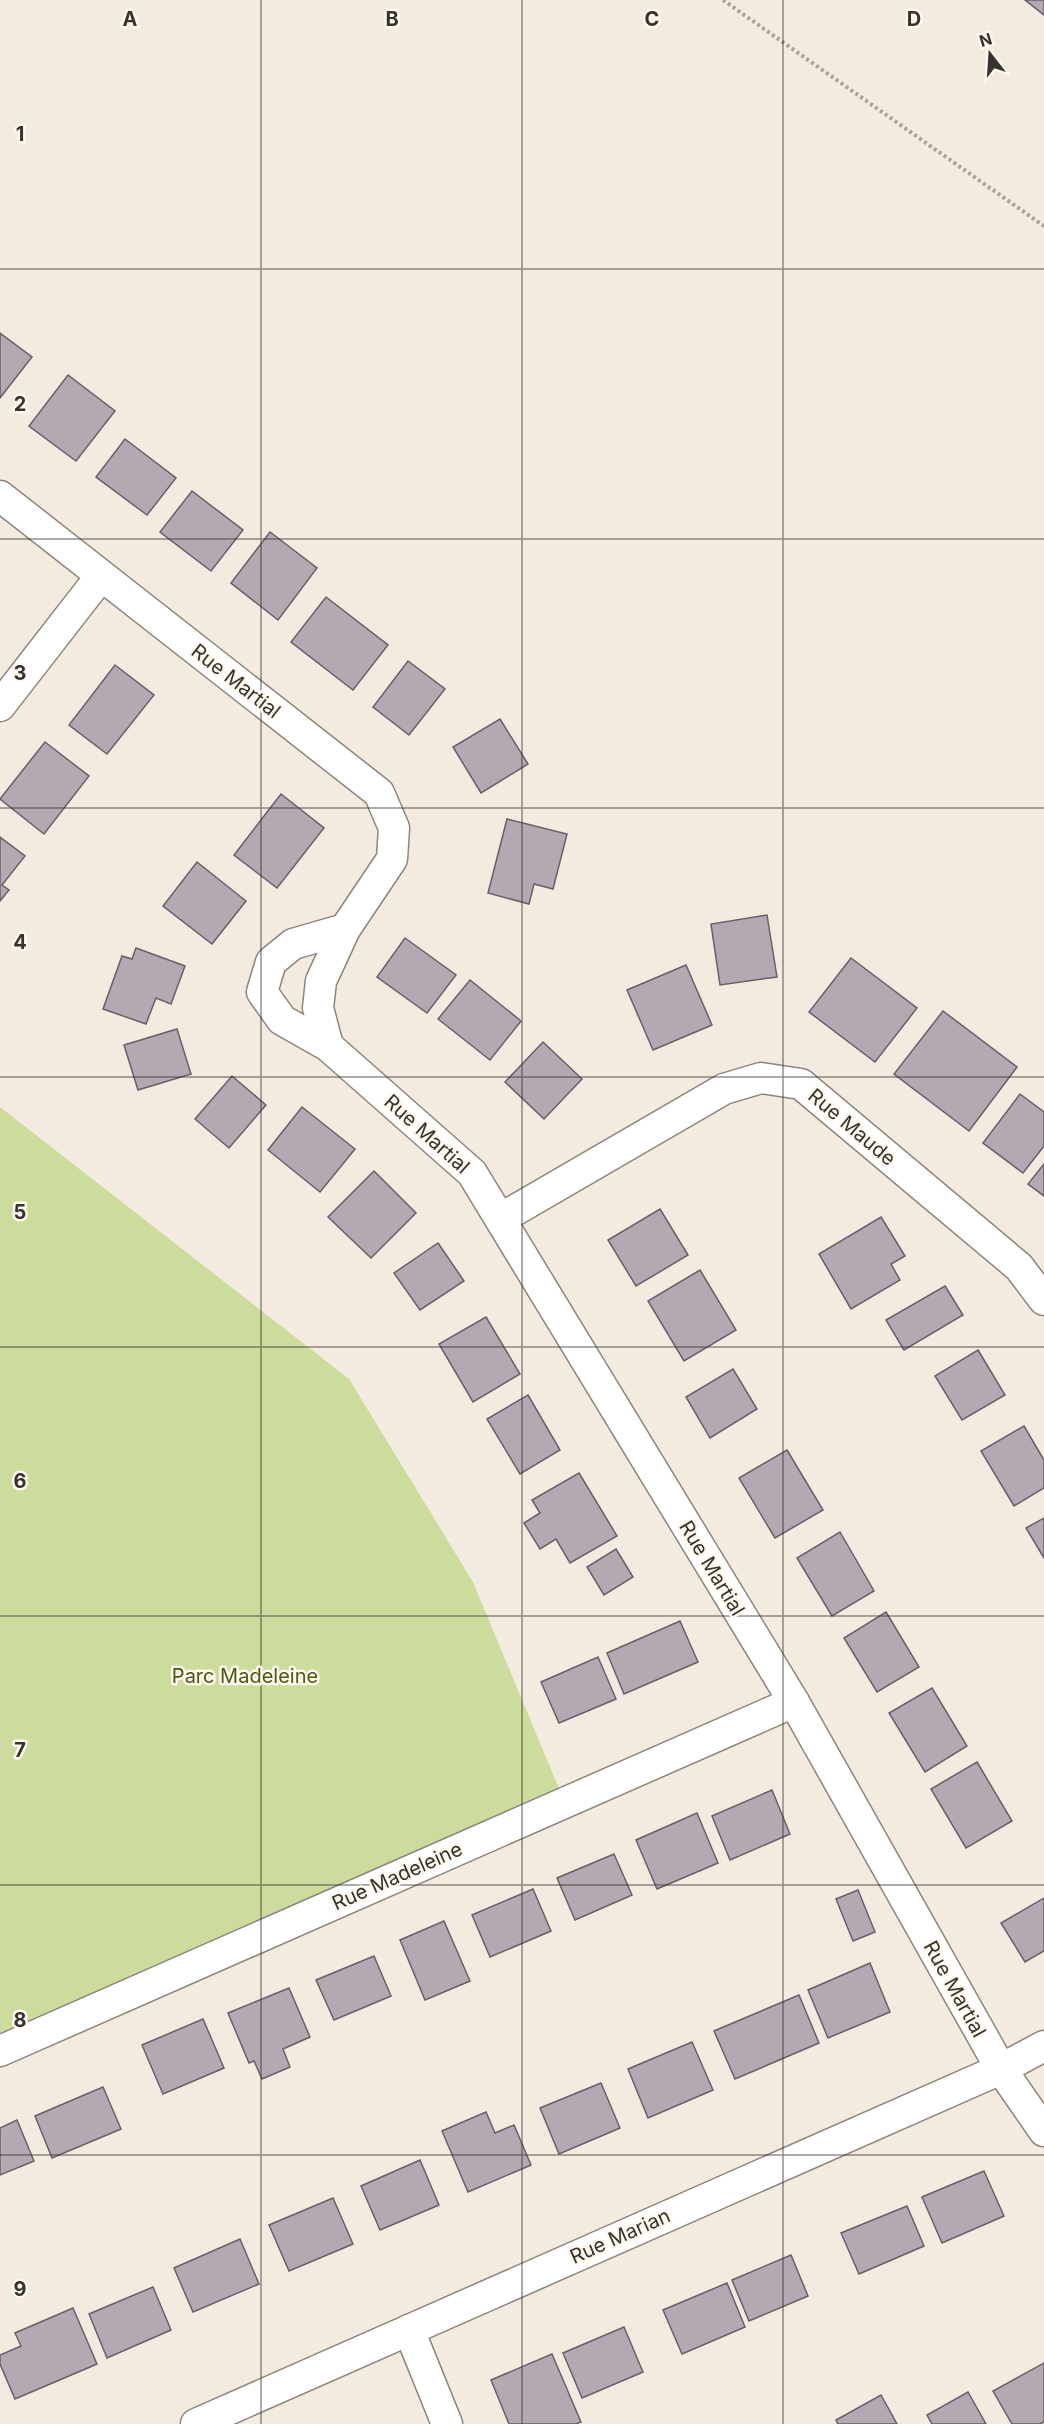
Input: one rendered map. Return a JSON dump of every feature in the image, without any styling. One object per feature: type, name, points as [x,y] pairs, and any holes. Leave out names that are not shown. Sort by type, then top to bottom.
[{"type":"street","name":"Rue Martial","points":[[0,496],[379,793],[394,828],[392,859],[345,929],[321,981],[318,1008],[328,1046]]},
{"type":"street","points":[[0,706],[101,576]]},
{"type":"street","name":"Rue Martial","points":[[345,929],[293,944],[271,962],[262,992],[282,1020],[328,1046],[472,1173],[794,1702],[1001,2069],[1044,2131]]},
{"type":"street","name":"Rue Maude","points":[[500,1220],[724,1089],[761,1078],[801,1084],[1019,1267],[1044,1300]]},
{"type":"street","name":"Rue Madeleine","points":[[0,2051],[794,1702]]},
{"type":"street","name":"Rue Marian","points":[[196,2424],[1001,2069],[1044,2046]]},
{"type":"street","points":[[409,2330],[447,2424]]},
{"type":"path","points":[[723,0],[1044,226]]},
{"type":"green space","name":"Parc Madeleine","points":[[0,1107],[349,1379],[473,1582],[565,1803],[0,2051]]},
{"type":"building","points":[[1025,0],[1044,0],[1044,15]]},
{"type":"building","points":[[0,333],[32,357],[0,398]]},
{"type":"building","points":[[68,375],[115,411],[76,461],[29,426]]},
{"type":"building","points":[[125,439],[176,478],[147,515],[96,477]]},
{"type":"building","points":[[192,491],[243,530],[211,571],[160,532]]},
{"type":"building","points":[[270,532],[317,568],[278,620],[231,583]]},
{"type":"building","points":[[326,597],[388,645],[353,690],[291,642]]},
{"type":"building","points":[[408,661],[445,689],[409,735],[373,707]]},
{"type":"building","points":[[115,665],[154,695],[107,754],[69,725]]},
{"type":"building","points":[[500,719],[528,764],[481,793],[453,747]]},
{"type":"building","points":[[45,742],[89,776],[44,834],[0,799]]},
{"type":"building","points":[[281,794],[324,828],[277,888],[234,855]]},
{"type":"building","points":[[507,819],[567,834],[553,889],[534,884],[529,904],[488,893]]},
{"type":"building","points":[[0,837],[25,856],[2,885],[9,890],[0,901]]},
{"type":"building","points":[[197,862],[246,901],[212,944],[163,906]]},
{"type":"building","points":[[767,915],[777,977],[720,985],[711,924]]},
{"type":"building","points":[[405,938],[456,975],[427,1013],[377,977]]},
{"type":"building","points":[[136,948],[185,966],[171,1004],[156,998],[146,1024],[103,1009],[122,956],[132,959]]},
{"type":"building","points":[[851,958],[917,1008],[875,1062],[809,1012]]},
{"type":"building","points":[[686,965],[712,1025],[653,1050],[627,990]]},
{"type":"building","points":[[470,980],[521,1021],[490,1060],[438,1019]]},
{"type":"building","points":[[943,1011],[1017,1067],[969,1131],[894,1074]]},
{"type":"building","points":[[177,1029],[191,1074],[138,1090],[124,1045]]},
{"type":"building","points":[[543,1042],[582,1079],[544,1119],[505,1082]]},
{"type":"building","points":[[232,1076],[266,1105],[229,1148],[195,1119]]},
{"type":"building","points":[[1020,1094],[1044,1112],[1044,1146],[1023,1173],[983,1143]]},
{"type":"building","points":[[302,1107],[355,1149],[320,1192],[268,1150]]},
{"type":"building","points":[[1044,1164],[1044,1196],[1028,1184]]},
{"type":"building","points":[[374,1171],[416,1213],[371,1258],[328,1217]]},
{"type":"building","points":[[660,1209],[688,1255],[636,1286],[608,1240]]},
{"type":"building","points":[[881,1217],[905,1256],[891,1264],[900,1280],[851,1309],[819,1254]]},
{"type":"building","points":[[438,1243],[464,1281],[420,1310],[394,1273]]},
{"type":"building","points":[[700,1270],[736,1330],[684,1361],[648,1301]]},
{"type":"building","points":[[945,1286],[963,1315],[904,1350],[886,1320]]},
{"type":"building","points":[[486,1317],[520,1374],[473,1402],[439,1344]]},
{"type":"building","points":[[978,1350],[1005,1395],[962,1420],[935,1376]]},
{"type":"building","points":[[733,1369],[757,1409],[710,1438],[686,1397]]},
{"type":"building","points":[[528,1395],[560,1450],[520,1474],[487,1419]]},
{"type":"building","points":[[1024,1426],[1044,1460],[1044,1488],[1014,1506],[981,1451]]},
{"type":"building","points":[[787,1450],[823,1510],[775,1538],[739,1478]]},
{"type":"building","points":[[579,1473],[617,1536],[570,1563],[556,1539],[540,1549],[524,1523],[540,1513],[532,1500]]},
{"type":"building","points":[[1044,1518],[1044,1558],[1026,1528]]},
{"type":"building","points":[[840,1532],[874,1591],[832,1616],[797,1558]]},
{"type":"building","points":[[616,1549],[633,1577],[604,1595],[587,1567]]},
{"type":"building","points":[[886,1612],[919,1667],[877,1692],[844,1638]]},
{"type":"building","points":[[680,1621],[698,1662],[624,1694],[607,1653]]},
{"type":"building","points":[[598,1657],[616,1699],[559,1723],[541,1682]]},
{"type":"building","points":[[932,1688],[967,1746],[925,1772],[889,1713]]},
{"type":"building","points":[[977,1762],[1012,1821],[966,1848],[931,1789]]},
{"type":"building","points":[[772,1790],[790,1834],[730,1860],[712,1816]]},
{"type":"building","points":[[697,1813],[718,1863],[657,1889],[636,1840]]},
{"type":"building","points":[[614,1854],[632,1895],[575,1920],[557,1878]]},
{"type":"building","points":[[533,1889],[551,1931],[490,1957],[472,1915]]},
{"type":"building","points":[[858,1890],[875,1932],[853,1941],[836,1899]]},
{"type":"building","points":[[1044,1898],[1044,1951],[1025,1962],[1001,1923]]},
{"type":"building","points":[[444,1921],[470,1981],[425,2000],[400,1940]]},
{"type":"building","points":[[374,1956],[391,1996],[334,2020],[316,1980]]},
{"type":"building","points":[[870,1963],[890,2012],[828,2038],[808,1990]]},
{"type":"building","points":[[289,1988],[310,2037],[283,2049],[290,2067],[262,2079],[254,2061],[249,2063],[228,2013]]},
{"type":"building","points":[[799,1995],[819,2043],[735,2079],[714,2031]]},
{"type":"building","points":[[203,2019],[224,2068],[163,2094],[142,2045]]},
{"type":"building","points":[[692,2042],[713,2090],[648,2118],[628,2069]]},
{"type":"building","points":[[601,2083],[620,2128],[559,2154],[540,2108]]},
{"type":"building","points":[[103,2087],[121,2129],[52,2158],[35,2116]]},
{"type":"building","points":[[486,2112],[495,2133],[514,2125],[531,2165],[468,2192],[442,2131]]},
{"type":"building","points":[[17,2120],[34,2161],[0,2175],[0,2128]]},
{"type":"building","points":[[420,2160],[439,2205],[380,2230],[361,2186]]},
{"type":"building","points":[[984,2171],[1004,2216],[942,2243],[922,2197]]},
{"type":"building","points":[[333,2198],[353,2244],[289,2271],[269,2225]]},
{"type":"building","points":[[907,2206],[924,2246],[859,2274],[841,2233]]},
{"type":"building","points":[[240,2239],[259,2284],[193,2312],[174,2268]]},
{"type":"building","points":[[791,2255],[808,2296],[749,2321],[732,2280]]},
{"type":"building","points":[[727,2283],[745,2327],[682,2354],[663,2310]]},
{"type":"building","points":[[153,2287],[171,2330],[107,2358],[89,2314]]},
{"type":"building","points":[[73,2308],[97,2364],[15,2399],[0,2364],[0,2355],[21,2346],[15,2333]]},
{"type":"building","points":[[624,2327],[643,2372],[582,2398],[563,2353]]},
{"type":"building","points":[[552,2354],[581,2422],[576,2424],[509,2424],[491,2380]]},
{"type":"building","points":[[1044,2363],[1044,2422],[1012,2424],[993,2391]]},
{"type":"building","points":[[968,2392],[986,2424],[932,2424],[927,2415]]},
{"type":"building","points":[[881,2395],[897,2424],[838,2424],[836,2420]]}]
